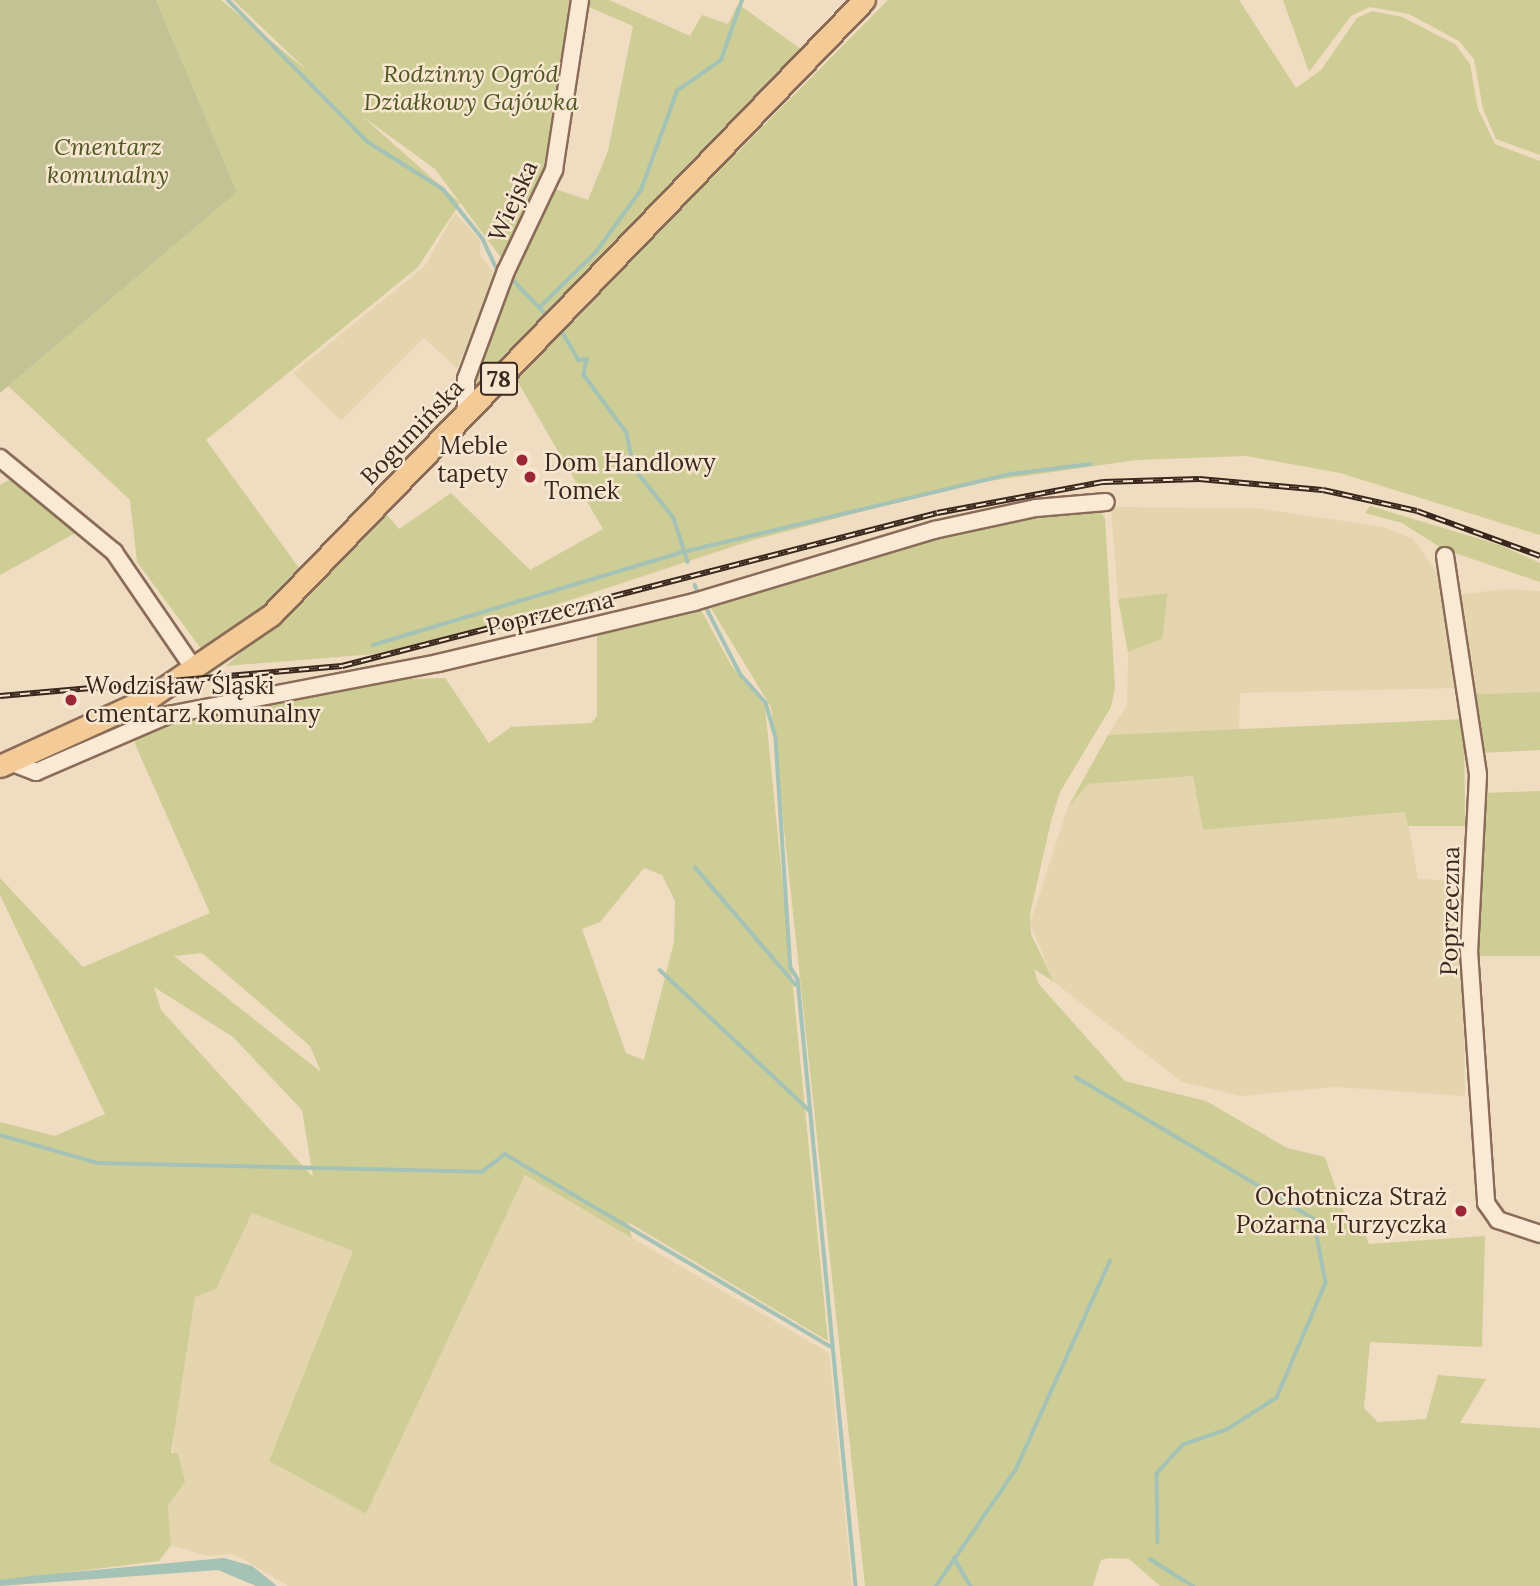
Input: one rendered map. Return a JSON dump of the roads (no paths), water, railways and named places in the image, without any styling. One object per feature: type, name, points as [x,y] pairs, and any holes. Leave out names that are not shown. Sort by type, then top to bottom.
[{"type":"main road","name":"Bogumińska","points":[[5,764],[117,715],[194,670],[271,615],[864,0]]},
{"type":"street","name":"Wiejska","points":[[466,414],[466,380],[506,271],[554,170],[580,0]]},
{"type":"street","points":[[0,458],[114,552],[194,670]]},
{"type":"street","name":"Poprzeczna","points":[[5,764],[36,772],[168,715],[438,663],[694,602],[934,530],[1036,508],[1106,502]]},
{"type":"street","name":"Poprzeczna","points":[[1445,556],[1478,775],[1469,950],[1486,1203],[1498,1220],[1540,1234]]},
{"type":"waterway","points":[[228,0],[368,142],[443,189],[483,239],[499,273]]},
{"type":"waterway","points":[[540,307],[596,252],[641,190],[677,91],[721,60],[742,0]]},
{"type":"waterway","points":[[514,281],[547,315]]},
{"type":"waterway","points":[[562,331],[579,360],[587,359],[584,375],[627,433],[634,468],[674,518],[688,562]]},
{"type":"waterway","points":[[373,645],[683,552],[1011,474],[1090,464]]},
{"type":"waterway","points":[[695,585],[699,595]]},
{"type":"waterway","points":[[706,607],[741,675],[766,703],[776,739],[791,968],[798,979],[856,1586]]},
{"type":"waterway","points":[[695,867],[796,985]]},
{"type":"waterway","points":[[660,970],[809,1110]]},
{"type":"waterway","points":[[1076,1077],[1314,1219],[1326,1283],[1277,1398],[1227,1430],[1183,1445],[1157,1474],[1158,1542]]},
{"type":"waterway","points":[[0,1135],[98,1163],[482,1172],[505,1154],[830,1346]]},
{"type":"waterway","points":[[936,1586],[1016,1469],[1110,1261]]},
{"type":"waterway","points":[[954,1558],[971,1586]]},
{"type":"waterway","points":[[1150,1559],[1193,1586]]},
{"type":"railway","points":[[0,696],[342,666],[937,513],[1103,482],[1199,479],[1323,490],[1417,511],[1540,556]]},
{"type":"place","name":"Meble tapety","points":[[522,460]]},
{"type":"place","name":"Dom Handlowy Tomek","points":[[530,477]]},
{"type":"place","name":"Wodzisław Śląski cmentarz komunalny","points":[[71,700]]},
{"type":"place","name":"Ochotnicza Straż Pożarna Turzyczka","points":[[1461,1211]]},
{"type":"park label","name":"Rodzinny Ogród Działkowy Gajówka","points":[[471,88]]},
{"type":"park label","name":"Cmentarz komunalny","points":[[108,161]]}]
